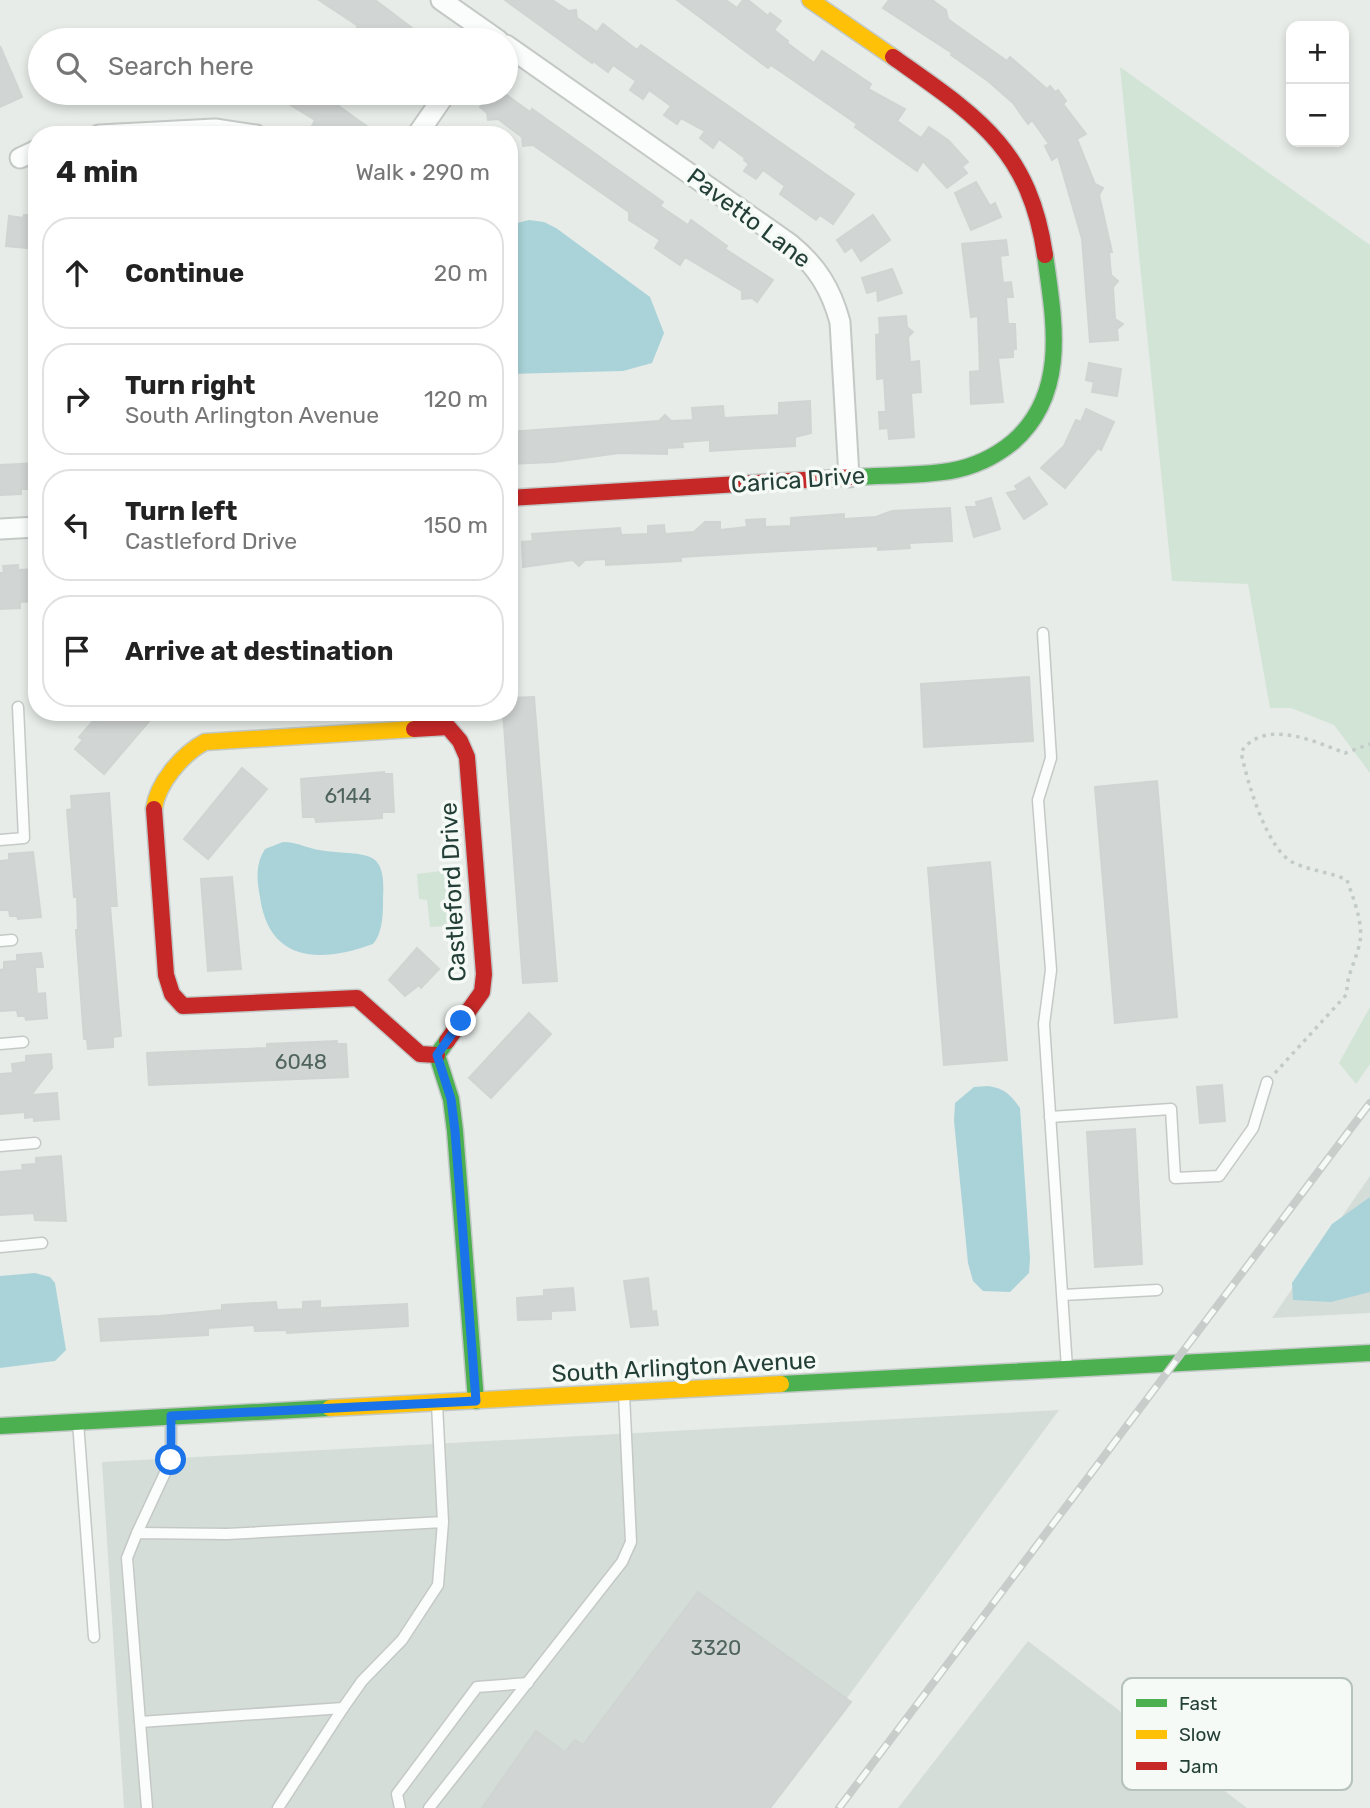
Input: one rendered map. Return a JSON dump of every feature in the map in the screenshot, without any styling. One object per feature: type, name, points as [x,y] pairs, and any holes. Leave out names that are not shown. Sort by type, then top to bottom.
[{"type":"street","points":[[441,0],[477,28]]},
{"type":"street","name":"Carica Drive","points":[[518,497],[950,471],[1001,453],[1024,432],[1043,406],[1055,356],[1045,249],[1034,204],[1014,163],[995,136],[962,106],[810,0]]},
{"type":"street","name":"Pavetto Lane","points":[[518,53],[790,244],[817,269],[834,299],[840,323],[849,477]]},
{"type":"street","points":[[423,126],[438,105]]},
{"type":"street","points":[[0,529],[28,527]]},
{"type":"street","name":"Castleford Drive","points":[[448,727],[460,741],[467,757],[484,974],[482,992],[437,1055],[420,1054],[357,998],[183,1006],[172,994],[166,975],[153,816],[156,794],[191,749],[205,742],[448,727]]},
{"type":"street","points":[[437,1055],[451,1099],[455,1131],[476,1401]]},
{"type":"street","name":"South Arlington Avenue","points":[[0,1426],[1370,1353]]},
{"type":"lane","points":[[1043,633],[1051,758],[1038,800],[1051,970],[1044,1024],[1067,1368]]},
{"type":"lane","points":[[0,840],[24,838],[18,707]]},
{"type":"lane","points":[[0,941],[12,940]]},
{"type":"lane","points":[[0,1044],[23,1042]]},
{"type":"lane","points":[[1050,1117],[1171,1109],[1175,1178],[1219,1176],[1253,1128],[1267,1082]]},
{"type":"lane","points":[[0,1146],[35,1143]]},
{"type":"lane","points":[[0,1247],[42,1243]]},
{"type":"lane","points":[[1063,1295],[1157,1290]]},
{"type":"lane","points":[[429,1808],[622,1562],[631,1542],[624,1393]]},
{"type":"lane","points":[[278,1808],[362,1681],[402,1640],[438,1585],[443,1522],[437,1404]]},
{"type":"lane","points":[[147,1808],[127,1558],[171,1460],[171,1416]]},
{"type":"lane","points":[[78,1422],[94,1637]]},
{"type":"lane","points":[[137,1533],[227,1534],[443,1522]]},
{"type":"lane","points":[[400,1808],[397,1794],[477,1687],[528,1683]]},
{"type":"lane","points":[[141,1722],[343,1708]]},
{"type":"path","points":[[1267,1082],[1347,994],[1346,980],[1360,943],[1360,929],[1347,880],[1329,871],[1294,863],[1277,851],[1245,771],[1241,752],[1249,741],[1270,734],[1304,737],[1345,753],[1370,744]]},
{"type":"shaded area","points":[[1370,1176],[1370,1313],[1272,1318]]},
{"type":"shaded area","points":[[1059,1410],[766,1808],[124,1808],[102,1462]]},
{"type":"shaded area","points":[[1028,1641],[1122,1713],[1122,1790],[1223,1790],[1247,1808],[898,1808]]},
{"type":"green space","points":[[1120,67],[1370,245],[1370,773],[1334,725],[1291,708],[1270,708],[1248,584],[1172,581]]},
{"type":"green space","points":[[449,870],[452,907],[446,911],[448,926],[430,927],[427,900],[419,899],[417,874]]},
{"type":"green space","points":[[1370,1007],[1370,1064],[1356,1084],[1339,1063]]},
{"type":"water","points":[[529,220],[544,222],[556,228],[650,297],[664,333],[652,363],[623,371],[518,374],[518,223]]},
{"type":"water","points":[[283,842],[364,855],[378,864],[384,885],[383,913],[380,930],[373,944],[335,954],[317,955],[286,946],[274,935],[265,919],[258,873],[265,849]]},
{"type":"water","points":[[988,1086],[1007,1093],[1020,1108],[1030,1258],[1029,1273],[1010,1292],[983,1291],[973,1281],[968,1263],[954,1121],[955,1103],[974,1087]]},
{"type":"water","points":[[1370,1197],[1370,1292],[1331,1302],[1293,1300],[1292,1283],[1332,1224]]},
{"type":"water","points":[[35,1273],[50,1277],[55,1283],[66,1350],[55,1361],[0,1368],[0,1276]]},
{"type":"building","points":[[319,0],[375,0],[412,28],[357,28],[358,26]]},
{"type":"building","points":[[505,0],[552,0],[569,11],[576,10],[577,18],[597,32],[603,24],[637,50],[641,45],[854,194],[833,224],[820,215],[816,220],[780,194],[785,186],[763,170],[756,179],[744,171],[749,164],[745,158],[719,139],[713,148],[700,138],[705,131],[681,118],[677,124],[664,115],[671,106],[649,90],[643,99],[630,90],[636,81],[613,65],[608,72],[593,61],[592,63]]},
{"type":"building","points":[[677,0],[726,0],[737,8],[743,0],[748,0],[768,16],[770,13],[781,21],[774,30],[814,63],[822,51],[871,84],[868,89],[905,109],[897,121],[921,138],[929,127],[948,140],[968,162],[962,167],[967,173],[947,188],[923,161],[917,171],[855,127],[857,124],[771,65],[768,68]]},
{"type":"building","points":[[889,0],[932,0],[946,10],[948,19],[1007,61],[1010,57],[1047,89],[1050,86],[1055,92],[1058,90],[1066,101],[1063,104],[1086,134],[1077,139],[1095,184],[1103,188],[1099,195],[1112,252],[1109,252],[1111,275],[1118,281],[1113,287],[1115,319],[1123,324],[1117,329],[1118,340],[1090,342],[1082,239],[1058,156],[1052,160],[1045,146],[1049,144],[1032,120],[1028,124],[1013,103],[988,81],[951,55],[952,53],[883,8]]},
{"type":"building","points":[[0,46],[22,97],[0,107]]},
{"type":"building","points":[[518,103],[530,112],[532,109],[663,202],[660,206],[688,225],[691,220],[727,246],[725,249],[773,280],[757,302],[752,298],[742,299],[742,291],[685,257],[680,265],[655,248],[660,240],[629,220],[629,212],[533,145],[523,146],[518,126],[507,126],[498,119],[488,120],[487,113],[480,107]]},
{"type":"building","points":[[291,105],[337,105],[366,126],[312,126],[315,120]]},
{"type":"building","points":[[976,182],[990,206],[995,203],[1001,217],[971,230],[955,193]]},
{"type":"building","points":[[24,215],[28,215],[28,248],[6,246],[9,216],[23,218]]},
{"type":"building","points":[[873,215],[890,240],[861,261],[852,247],[845,252],[837,240]]},
{"type":"building","points":[[1006,240],[1008,255],[1000,256],[1003,283],[1011,282],[1013,297],[1006,297],[1008,324],[1015,324],[1016,349],[1013,349],[1013,357],[998,358],[1003,402],[971,404],[970,372],[980,371],[978,316],[971,317],[962,244]]},
{"type":"building","points":[[892,269],[902,293],[878,301],[877,290],[867,293],[862,278]]},
{"type":"building","points":[[906,316],[907,327],[913,332],[908,337],[910,362],[919,361],[921,392],[911,393],[914,437],[889,439],[888,428],[880,429],[879,412],[886,412],[884,378],[877,379],[876,335],[880,334],[879,318]]},
{"type":"building","points":[[1089,363],[1121,369],[1117,396],[1092,392],[1094,382],[1086,380]]},
{"type":"building","points":[[810,401],[811,433],[795,437],[795,446],[710,451],[710,440],[682,442],[683,447],[667,448],[667,454],[619,453],[554,462],[518,464],[518,431],[659,421],[665,415],[671,421],[693,420],[692,408],[723,406],[724,418],[779,415],[779,403]]},
{"type":"building","points":[[1086,409],[1114,422],[1101,450],[1098,448],[1065,488],[1041,468],[1064,446],[1076,420],[1081,422]]},
{"type":"building","points":[[28,463],[28,489],[21,489],[21,494],[0,495],[0,465]]},
{"type":"building","points":[[1029,477],[1047,504],[1024,519],[1007,493],[1018,490],[1015,486]]},
{"type":"building","points":[[991,498],[1000,529],[974,537],[966,507],[977,507],[976,502]]},
{"type":"building","points":[[950,508],[952,541],[909,543],[910,548],[878,550],[878,546],[782,551],[606,565],[606,559],[585,560],[579,566],[573,560],[523,567],[522,542],[533,541],[532,534],[620,528],[621,535],[648,534],[648,526],[664,525],[665,534],[694,532],[705,522],[720,522],[720,530],[747,527],[746,520],[765,519],[765,527],[791,526],[791,518],[844,514],[844,519],[876,517],[892,511]]},
{"type":"building","points":[[18,565],[18,570],[28,569],[28,602],[20,602],[20,608],[0,609],[0,573],[4,573],[3,566]]},
{"type":"building","points":[[1029,677],[1033,741],[924,747],[921,684]]},
{"type":"building","points":[[534,697],[557,981],[523,983],[504,721],[518,721],[518,698]]},
{"type":"building","points":[[93,721],[149,721],[104,774],[75,749],[83,740],[79,737]]},
{"type":"building","points":[[242,768],[267,789],[208,859],[184,839]]},
{"type":"building","points":[[384,772],[392,774],[394,812],[382,812],[382,818],[316,822],[315,817],[303,817],[301,779]]},
{"type":"building","points":[[1157,781],[1177,1017],[1115,1023],[1095,787]]},
{"type":"building","points":[[109,793],[117,906],[110,906],[121,1036],[113,1037],[113,1047],[88,1049],[87,1039],[84,1039],[76,930],[77,897],[74,897],[67,810],[72,809],[71,796]]},
{"type":"building","points":[[33,852],[41,917],[18,919],[17,916],[10,916],[9,910],[0,910],[0,861],[9,860],[9,854]]},
{"type":"building","points":[[990,862],[1007,1060],[944,1065],[928,868]]},
{"type":"building","points":[[232,877],[241,969],[208,971],[201,879]]},
{"type":"building","points":[[417,948],[439,969],[421,988],[419,985],[405,996],[389,980]]},
{"type":"building","points":[[41,953],[43,967],[35,967],[37,994],[45,993],[47,1018],[26,1020],[25,1016],[18,1016],[17,1010],[0,1011],[0,970],[4,969],[4,962],[17,961],[17,955]]},
{"type":"building","points":[[529,1013],[551,1034],[491,1098],[469,1078]]},
{"type":"building","points":[[337,1041],[337,1044],[346,1044],[348,1077],[149,1085],[147,1053],[267,1048],[267,1044]]},
{"type":"building","points":[[51,1054],[52,1068],[31,1095],[57,1093],[59,1119],[34,1121],[34,1117],[25,1118],[25,1112],[0,1114],[0,1074],[13,1073],[12,1064],[26,1062],[26,1056]]},
{"type":"building","points":[[1222,1085],[1225,1121],[1200,1123],[1197,1087]]},
{"type":"building","points":[[1135,1129],[1142,1264],[1095,1267],[1087,1132]]},
{"type":"building","points":[[61,1156],[66,1221],[35,1220],[34,1213],[0,1215],[0,1172],[23,1170],[22,1165],[36,1164],[36,1158]]},
{"type":"building","points":[[648,1278],[652,1312],[656,1311],[658,1325],[631,1327],[624,1281]]},
{"type":"building","points":[[573,1288],[575,1310],[551,1311],[551,1319],[518,1320],[517,1298],[544,1296],[544,1290]]},
{"type":"building","points":[[320,1301],[320,1308],[407,1304],[408,1326],[287,1333],[287,1330],[255,1331],[254,1325],[208,1328],[208,1335],[101,1341],[99,1319],[222,1310],[222,1305],[276,1302],[277,1310],[303,1309],[303,1302]]},
{"type":"building","points":[[698,1592],[851,1702],[770,1808],[482,1808],[536,1731],[565,1752],[575,1740],[583,1745]]},
{"type":"railway","points":[[839,1808],[1370,1103]]},
{"type":"traffic: fast","points":[[854,477],[926,474],[967,467],[1006,447],[1031,423],[1043,401],[1053,354],[1052,305],[1045,255]]},
{"type":"traffic: fast","points":[[447,1041],[437,1055],[451,1099],[455,1131],[476,1401]]},
{"type":"traffic: fast","points":[[781,1384],[1370,1353]]},
{"type":"traffic: fast","points":[[0,1426],[330,1408]]},
{"type":"traffic: slow","points":[[810,0],[893,57]]},
{"type":"traffic: slow","points":[[154,809],[165,780],[188,754],[205,742],[414,729]]},
{"type":"traffic: slow","points":[[330,1408],[781,1384]]},
{"type":"traffic: jam","points":[[893,57],[949,97],[994,137],[1026,187],[1037,218],[1045,255]]},
{"type":"traffic: jam","points":[[518,497],[854,477]]},
{"type":"traffic: jam","points":[[414,729],[448,727],[460,741],[467,757],[484,974],[482,992],[447,1041]]},
{"type":"traffic: jam","points":[[154,809],[166,975],[172,994],[183,1006],[357,998],[420,1054],[437,1055]]},
{"type":"route","points":[[171,1460],[171,1416],[476,1401],[455,1131],[451,1099],[437,1055],[461,1021]]}]
